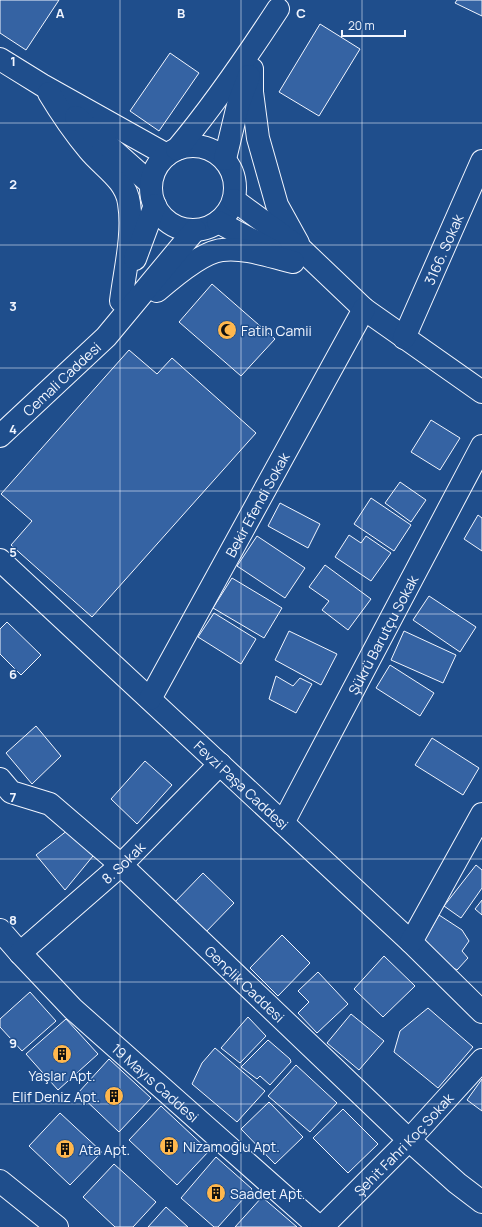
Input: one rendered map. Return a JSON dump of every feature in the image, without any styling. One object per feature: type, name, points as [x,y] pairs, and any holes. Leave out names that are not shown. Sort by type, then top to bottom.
[{"type":"street","points":[[225,159],[238,105],[280,5]]},
{"type":"street","points":[[153,195],[159,163],[172,152],[214,102],[280,5]]},
{"type":"street","points":[[0,58],[45,89],[172,152],[189,146],[202,146],[214,151],[225,159],[232,171],[236,185],[234,200],[231,208],[218,222],[207,228],[195,230],[182,228],[171,223],[161,215],[153,195],[45,89]]},
{"type":"street","points":[[252,69],[252,92],[258,138],[277,205],[297,256]]},
{"type":"street","points":[[45,89],[85,146],[119,180],[129,202],[131,226],[123,308]]},
{"type":"street","name":"3166. Sokak","points":[[404,338],[482,162]]},
{"type":"street","name":"Cemali Caddesi","points":[[123,308],[153,195]]},
{"type":"street","points":[[234,200],[297,256],[342,289],[364,310],[482,392]]},
{"type":"street","points":[[218,222],[297,256]]},
{"type":"street","name":"Cemali Caddesi","points":[[0,436],[106,337],[123,308],[195,230]]},
{"type":"street","points":[[123,308],[201,259],[222,250],[297,256]]},
{"type":"street","name":"Bekir Efendi Sokak","points":[[150,699],[364,310]]},
{"type":"street","name":"Şükrü Barutçu Sokak","points":[[283,823],[482,446]]},
{"type":"street","name":"Fevzi Paşa Caddesi","points":[[0,560],[412,942],[482,1012]]},
{"type":"street","name":"8. Sokak","points":[[20,953],[121,865],[220,764]]},
{"type":"street","name":"Gençlik Caddesi","points":[[0,779],[11,792],[50,804],[121,865],[408,1140],[457,1183],[482,1202]]},
{"type":"street","points":[[412,942],[482,814]]},
{"type":"street","name":"19 Mayıs Caddesi","points":[[0,930],[73,1009],[319,1227]]},
{"type":"street","name":"Şehit Fahri Koç Sokak","points":[[322,1227],[408,1140],[482,1060]]},
{"type":"street","points":[[0,1181],[57,1227]]},
{"type":"building","points":[[0,0],[59,0],[26,50],[0,33]]},
{"type":"building","points":[[457,0],[482,0],[482,16],[455,3]]},
{"type":"building","points":[[320,24],[360,49],[319,116],[279,92]]},
{"type":"building","points":[[170,53],[199,73],[159,131],[130,111]]},
{"type":"building","name":"Fatih Camii","points":[[212,284],[275,339],[241,376],[179,322]]},
{"type":"building","points":[[129,350],[157,374],[172,358],[256,433],[92,617],[11,545],[32,521],[1,494]]},
{"type":"building","points":[[431,420],[460,438],[440,470],[411,452]]},
{"type":"building","points":[[400,482],[426,500],[411,522],[385,503]]},
{"type":"building","points":[[371,498],[411,525],[394,551],[354,524]]},
{"type":"building","points":[[280,503],[320,524],[308,548],[268,526]]},
{"type":"building","points":[[478,515],[482,518],[482,551],[464,539]]},
{"type":"building","points":[[349,535],[361,543],[366,536],[391,553],[371,581],[335,557]]},
{"type":"building","points":[[257,536],[305,568],[285,598],[237,566]]},
{"type":"building","points":[[325,565],[371,599],[348,630],[322,610],[329,601],[309,587]]},
{"type":"building","points":[[232,578],[282,608],[264,638],[213,608]]},
{"type":"building","points":[[429,596],[476,627],[460,652],[413,620]]},
{"type":"building","points":[[214,613],[256,639],[241,664],[198,637]]},
{"type":"building","points":[[7,622],[41,655],[21,675],[0,654],[0,629]]},
{"type":"building","points":[[289,631],[337,654],[321,685],[275,660]]},
{"type":"building","points":[[404,631],[456,655],[443,683],[391,660]]},
{"type":"building","points":[[390,665],[434,693],[420,716],[376,688]]},
{"type":"building","points":[[276,676],[293,686],[300,678],[312,684],[296,713],[269,699]]},
{"type":"building","points":[[36,726],[61,756],[32,784],[6,753]]},
{"type":"building","points":[[432,738],[479,768],[463,795],[415,765]]},
{"type":"building","points":[[145,761],[172,785],[137,824],[111,799]]},
{"type":"building","points":[[68,830],[93,856],[65,890],[36,855]]},
{"type":"building","points":[[476,865],[482,870],[482,888],[461,918],[444,906]]},
{"type":"building","points":[[203,873],[234,903],[202,936],[171,906]]},
{"type":"building","points":[[482,900],[482,915],[475,909]]},
{"type":"building","points":[[439,915],[462,930],[469,941],[462,951],[468,958],[457,970],[420,948]]},
{"type":"building","points":[[282,935],[310,963],[278,996],[250,968]]},
{"type":"building","points":[[384,956],[415,986],[383,1017],[354,989]]},
{"type":"building","points":[[318,972],[348,1004],[317,1033],[298,1013],[309,1002],[298,991]]},
{"type":"building","points":[[30,992],[56,1021],[22,1051],[0,1027],[0,1019]]},
{"type":"building","points":[[428,1008],[473,1047],[438,1088],[394,1052],[400,1031]]},
{"type":"building","points":[[351,1014],[384,1041],[359,1070],[327,1043]]},
{"type":"building","points":[[248,1017],[266,1036],[240,1063],[221,1048]]},
{"type":"building","name":"Yaşlar Apt.","points":[[66,1019],[98,1054],[58,1090],[26,1054]]},
{"type":"building","points":[[268,1040],[290,1059],[291,1062],[270,1085],[260,1076],[257,1079],[241,1067]]},
{"type":"building","points":[[215,1048],[265,1091],[237,1122],[192,1084],[202,1063]]},
{"type":"building","name":"Elif Deniz Apt.","points":[[109,1059],[151,1098],[119,1132],[78,1093]]},
{"type":"building","points":[[296,1065],[337,1103],[310,1132],[268,1096]]},
{"type":"building","points":[[482,1079],[482,1111],[467,1100]]},
{"type":"building","points":[[269,1102],[303,1137],[275,1164],[241,1129]]},
{"type":"building","name":"Nizamoğlu Apt.","points":[[161,1106],[209,1151],[177,1185],[129,1140]]},
{"type":"building","points":[[343,1109],[378,1144],[348,1173],[313,1138]]},
{"type":"building","name":"Ata Apt.","points":[[60,1113],[102,1152],[70,1185],[29,1146]]},
{"type":"building","name":"Saadet Apt.","points":[[216,1157],[252,1189],[218,1227],[214,1227],[181,1198]]},
{"type":"building","points":[[114,1164],[156,1202],[133,1227],[115,1227],[83,1197]]},
{"type":"building","points":[[262,1197],[297,1227],[235,1227]]},
{"type":"building","points":[[166,1207],[188,1227],[148,1227]]},
{"type":"place","name":"Fatih Camii","points":[[227,330]]},
{"type":"place","name":"Yaşlar Apt.","points":[[62,1054]]},
{"type":"place","name":"Elif Deniz Apt.","points":[[114,1096]]},
{"type":"place","name":"Nizamoğlu Apt.","points":[[169,1146]]},
{"type":"place","name":"Ata Apt.","points":[[65,1149]]},
{"type":"place","name":"Saadet Apt.","points":[[216,1193]]}]
